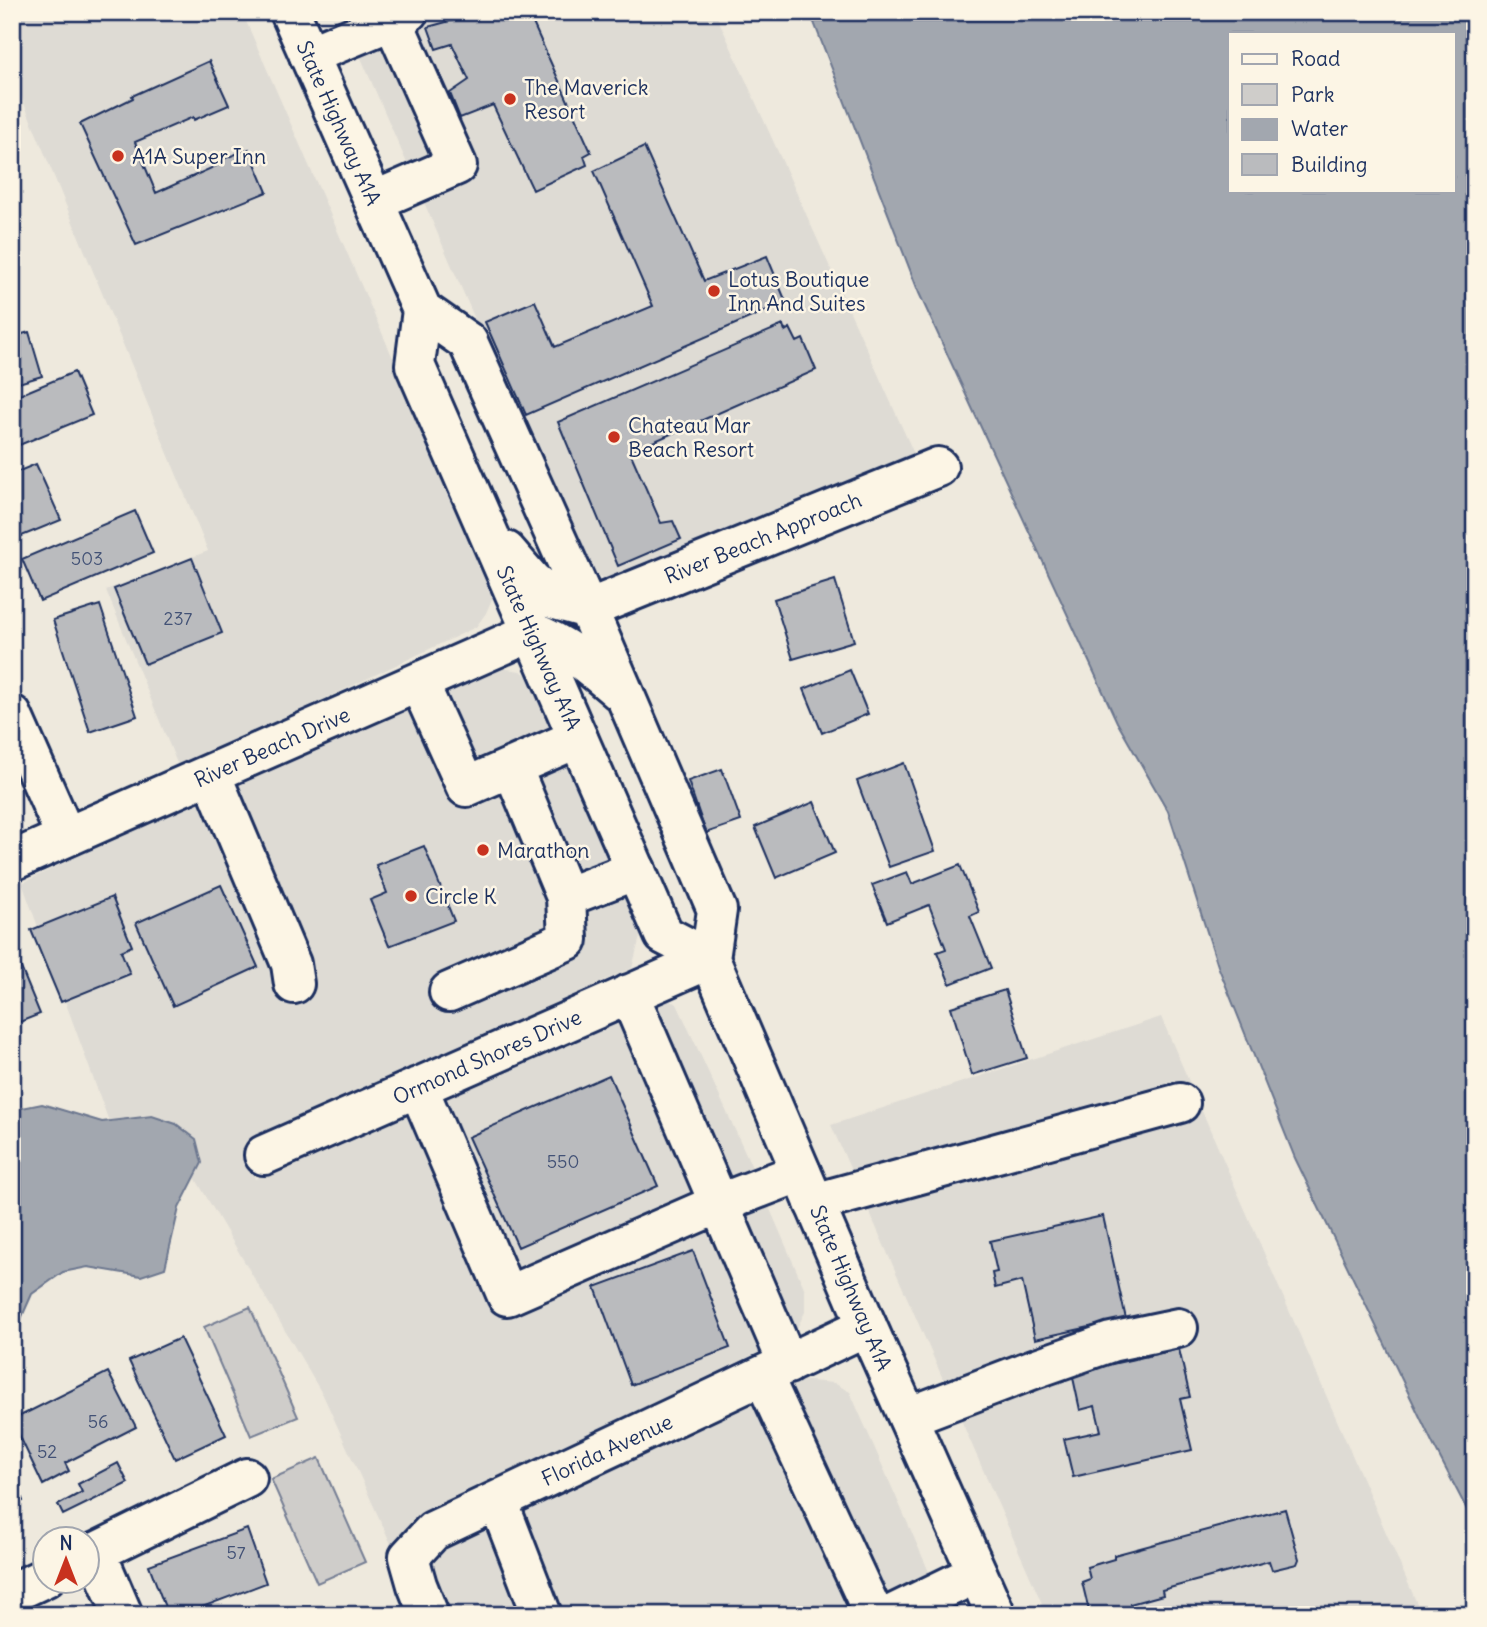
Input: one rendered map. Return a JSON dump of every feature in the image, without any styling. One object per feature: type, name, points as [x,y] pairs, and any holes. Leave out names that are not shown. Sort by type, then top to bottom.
[{"type":"main road","name":"State Highway A1A","points":[[290,12],[422,310],[415,365],[664,934],[710,959],[867,1326],[996,1615]]},
{"type":"main road","points":[[309,55],[400,16],[457,165],[374,201]]},
{"type":"main road","points":[[422,310],[468,342],[588,609],[717,910],[710,959]]},
{"type":"main road","name":"River Beach Approach","points":[[588,609],[938,467]]},
{"type":"main road","points":[[475,502],[508,554],[532,581],[555,600],[588,609]]},
{"type":"main road","points":[[532,632],[552,639],[570,650],[625,696]]},
{"type":"main road","name":"River Beach Drive","points":[[12,861],[532,632]]},
{"type":"main road","points":[[419,682],[466,787],[578,738]]},
{"type":"main road","points":[[12,715],[66,837]]},
{"type":"main road","points":[[449,992],[568,940],[566,897],[512,766]]},
{"type":"main road","points":[[211,774],[291,964],[294,984]]},
{"type":"main road","points":[[566,897],[636,870]]},
{"type":"main road","name":"Ormond Shores Drive","points":[[264,1155],[710,959]]},
{"type":"main road","points":[[628,994],[718,1204],[775,1370],[874,1615]]},
{"type":"main road","points":[[418,1087],[507,1296],[718,1204],[808,1187],[1180,1103]]},
{"type":"main road","name":"Florida Avenue","points":[[429,1615],[410,1557],[433,1531],[867,1326]]},
{"type":"main road","points":[[908,1417],[1111,1342],[1178,1328]]},
{"type":"main road","points":[[102,1549],[247,1478]]},
{"type":"main road","points":[[498,1501],[542,1615]]},
{"type":"main road","points":[[102,1573],[124,1615]]},
{"type":"main road","points":[[891,1615],[977,1573]]},
{"type":"main road","points":[[12,1593],[32,1584]]},
{"type":"shaded area","points":[[12,12],[242,12],[492,585],[492,599],[476,627],[179,768],[106,590],[208,551],[12,74]]},
{"type":"shaded area","points":[[341,12],[715,12],[915,456],[620,586],[596,575],[577,553]]},
{"type":"shaded area","points":[[494,667],[521,671],[539,685],[642,929],[632,968],[244,1143],[255,1179],[640,1001],[665,999],[677,1004],[747,1156],[805,1290],[805,1312],[796,1330],[779,1342],[426,1513],[396,1555],[324,1397],[187,1164],[134,1190],[22,883],[177,809]]},
{"type":"shaded area","points":[[1161,1017],[1422,1615],[1047,1615],[831,1125]]},
{"type":"shaded area","points":[[798,1380],[834,1383],[850,1392],[948,1615],[447,1615],[428,1563],[442,1547]]},
{"type":"green space","points":[[250,1307],[298,1417],[251,1436],[204,1327]]},
{"type":"green space","points":[[319,1458],[365,1562],[317,1583],[271,1479]]},
{"type":"water","points":[[810,12],[1475,12],[1475,1525],[1295,1158],[1218,966],[1168,811],[1117,722],[919,293]]},
{"type":"water","points":[[42,1104],[102,1122],[152,1116],[176,1124],[196,1139],[202,1163],[179,1208],[165,1268],[141,1276],[88,1267],[63,1272],[32,1294],[12,1339],[12,1110]]},
{"type":"building","name":"The Maverick Resort","points":[[454,12],[528,12],[591,152],[584,156],[587,165],[533,190],[493,105],[460,118],[450,93],[469,80],[452,44],[436,49],[428,27],[457,19]]},
{"type":"building","name":"A1A Super Inn","points":[[209,61],[229,105],[135,142],[156,193],[216,166],[215,162],[249,149],[267,192],[136,245],[80,124],[133,98],[132,96]]},
{"type":"building","name":"Lotus Boutique Inn And Suites","points":[[644,147],[704,281],[767,256],[786,302],[526,415],[485,322],[535,301],[555,347],[653,306],[594,171]]},
{"type":"building","name":"Chateau Mar Beach Resort","points":[[783,325],[785,331],[790,328],[797,342],[803,339],[816,370],[630,452],[661,523],[673,521],[681,539],[618,566],[558,422]]},
{"type":"building","points":[[29,332],[42,376],[12,385],[12,337]]},
{"type":"building","points":[[74,372],[92,415],[12,448],[12,398]]},
{"type":"building","points":[[36,464],[61,520],[12,540],[12,474]]},
{"type":"building","points":[[135,511],[153,553],[40,601],[22,559]]},
{"type":"building","points":[[192,558],[222,633],[145,664],[114,589]]},
{"type":"building","points":[[835,580],[854,641],[793,659],[774,599]]},
{"type":"building","points":[[100,605],[137,716],[90,732],[53,620]]},
{"type":"building","points":[[850,670],[868,714],[822,733],[804,689]]},
{"type":"building","points":[[904,763],[935,851],[889,867],[857,781]]},
{"type":"building","points":[[722,769],[741,821],[706,833],[688,781]]},
{"type":"building","points":[[814,802],[835,853],[776,878],[755,827]]},
{"type":"building","name":"Circle K","points":[[424,846],[454,921],[389,946],[370,900],[387,893],[376,865]]},
{"type":"building","points":[[960,865],[979,912],[970,916],[991,968],[950,984],[937,952],[946,949],[929,905],[887,922],[872,885],[907,872],[912,884]]},
{"type":"building","points":[[221,885],[258,967],[173,1006],[136,923]]},
{"type":"building","points":[[112,897],[132,946],[121,951],[130,974],[61,1002],[31,930]]},
{"type":"building","points":[[12,946],[40,1014],[12,1025]]},
{"type":"building","points":[[1005,990],[1027,1058],[972,1075],[951,1007]]},
{"type":"building","points":[[609,1075],[658,1186],[518,1247],[468,1137]]},
{"type":"building","points":[[1103,1216],[1126,1319],[1035,1339],[1022,1281],[995,1288],[992,1273],[997,1272],[990,1241]]},
{"type":"building","points":[[693,1251],[730,1348],[631,1385],[595,1287]]},
{"type":"building","points":[[180,1338],[226,1435],[175,1459],[129,1361]]},
{"type":"building","points":[[1179,1349],[1190,1397],[1180,1399],[1192,1450],[1073,1477],[1064,1439],[1101,1431],[1095,1406],[1080,1410],[1072,1373]]},
{"type":"building","points":[[108,1372],[136,1427],[65,1463],[69,1471],[43,1485],[12,1420]]},
{"type":"building","points":[[118,1463],[128,1483],[63,1515],[58,1505],[82,1492],[78,1484]]},
{"type":"building","points":[[12,1472],[23,1501],[12,1505]]},
{"type":"building","points":[[1285,1509],[1299,1559],[1297,1564],[1272,1570],[1269,1561],[1162,1590],[1163,1595],[1130,1604],[1133,1615],[1090,1615],[1082,1582],[1090,1579],[1087,1567],[1114,1559],[1114,1555]]},
{"type":"building","points":[[247,1529],[266,1583],[181,1615],[168,1615],[149,1565]]},
{"type":"place","name":"The Maverick Resort","points":[[510,99]]},
{"type":"place","name":"A1A Super Inn","points":[[118,156]]},
{"type":"place","name":"Lotus Boutique Inn And Suites","points":[[714,291]]},
{"type":"place","name":"Chateau Mar Beach Resort","points":[[614,437]]},
{"type":"place","name":"Marathon","points":[[483,850]]},
{"type":"place","name":"Circle K","points":[[411,896]]}]
